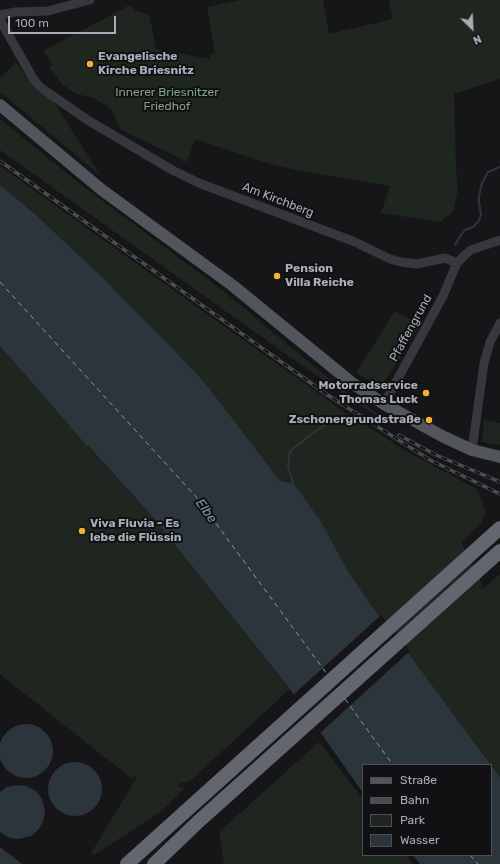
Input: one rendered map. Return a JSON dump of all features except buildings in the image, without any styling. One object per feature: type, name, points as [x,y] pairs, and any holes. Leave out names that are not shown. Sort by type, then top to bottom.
[{"type":"highway","points":[[127,864],[500,528]]},
{"type":"highway","points":[[154,864],[199,821],[500,551]]},
{"type":"main road","points":[[0,105],[114,199],[226,280],[335,370],[384,404],[442,436],[472,450],[500,457]]},
{"type":"street","points":[[0,15],[15,12],[48,11],[90,0]]},
{"type":"street","name":"Am Kirchberg","points":[[0,20],[18,54],[40,87],[89,121],[182,176],[355,242],[390,259],[409,264],[418,264],[445,258],[458,263]]},
{"type":"street","points":[[458,263],[471,250],[500,240]]},
{"type":"street","name":"Pfaffengrund","points":[[384,404],[443,296],[458,263]]},
{"type":"street","points":[[472,450],[484,363],[490,342],[500,323]]},
{"type":"green space","name":"Innerer Briesnitzer Friedhof","points":[[239,0],[323,0],[329,34],[393,19],[389,0],[500,0],[500,79],[454,94],[458,190],[453,212],[440,222],[381,213],[390,186],[270,164],[195,139],[187,162],[120,129],[111,109],[94,98],[76,94],[63,85],[49,68],[53,65],[43,51],[130,5],[135,11],[149,15],[155,41],[155,49],[210,59],[211,54],[215,54],[207,7]]},
{"type":"green space","points":[[16,62],[35,89],[53,101],[100,175],[0,92],[0,76],[2,77]]},
{"type":"green space","points":[[0,119],[84,187],[222,290],[339,387],[389,421],[375,415],[287,355],[0,150]]},
{"type":"green space","points":[[0,166],[352,418],[360,421],[406,451],[477,489],[486,512],[482,522],[461,542],[481,582],[482,589],[500,574],[500,777],[492,764],[490,764],[373,608],[348,571],[320,520],[294,484],[280,481],[206,384],[174,350],[99,274],[36,215],[0,185]]},
{"type":"green space","points":[[395,311],[421,324],[385,381],[380,383],[373,382],[356,373]]},
{"type":"green space","points":[[0,346],[87,446],[90,446],[89,448],[152,516],[290,689],[192,779],[184,783],[180,783],[178,786],[184,789],[162,811],[94,855],[91,853],[137,777],[134,776],[132,779],[0,674]]},
{"type":"green space","points":[[484,420],[500,423],[500,445],[482,442]]},
{"type":"green space","points":[[319,742],[362,798],[362,856],[407,856],[413,864],[224,864],[219,832]]},
{"type":"water","name":"Elbe","points":[[0,185],[36,215],[99,274],[174,350],[206,384],[280,481],[294,484],[320,520],[348,571],[373,608],[490,764],[362,764],[362,792],[290,689],[152,516],[89,447],[90,446],[87,446],[0,346]]},
{"type":"water","points":[[21,724],[31,724],[41,728],[49,736],[53,746],[53,756],[49,766],[41,774],[31,778],[21,778],[11,774],[3,766],[-1,756],[-1,746],[3,736],[11,728]]},
{"type":"water","points":[[75,762],[85,764],[94,770],[100,779],[102,789],[100,799],[94,808],[85,814],[75,816],[65,814],[56,808],[50,799],[48,789],[50,779],[56,770],[65,764]]},
{"type":"water","points":[[492,766],[500,777],[500,864],[420,864],[414,856],[492,856]]},
{"type":"water","points":[[18,785],[26,786],[36,791],[42,799],[45,811],[43,822],[38,830],[31,836],[18,839],[10,838],[0,832],[0,792],[7,787]]},
{"type":"water","points":[[0,847],[22,864],[0,864]]},
{"type":"pier","points":[[381,615],[410,651],[319,734],[292,696]]},
{"type":"waterway","points":[[455,245],[465,230],[473,227],[479,221],[481,214],[479,196],[482,183],[488,172],[500,167]]},
{"type":"waterway","points":[[294,486],[288,466],[290,451],[316,431],[335,419]]},
{"type":"ferry route","points":[[0,282],[198,499],[327,674]]},
{"type":"ferry route","points":[[345,699],[392,764]]},
{"type":"ferry route","points":[[471,856],[478,864]]},
{"type":"railway","points":[[0,161],[329,396],[430,460],[500,494]]},
{"type":"railway","points":[[399,435],[436,455],[500,482]]},
{"type":"place","name":"Evangelische Kirche Briesnitz","points":[[90,64]]},
{"type":"place","name":"Pension Villa Reiche","points":[[277,276]]},
{"type":"place","name":"Motorradservice Thomas Luck","points":[[426,393]]},
{"type":"place","name":"Zschonergrundstraße","points":[[429,420]]},
{"type":"place","name":"Viva Fluvia - Es lebe die Flüssin","points":[[82,531]]}]
